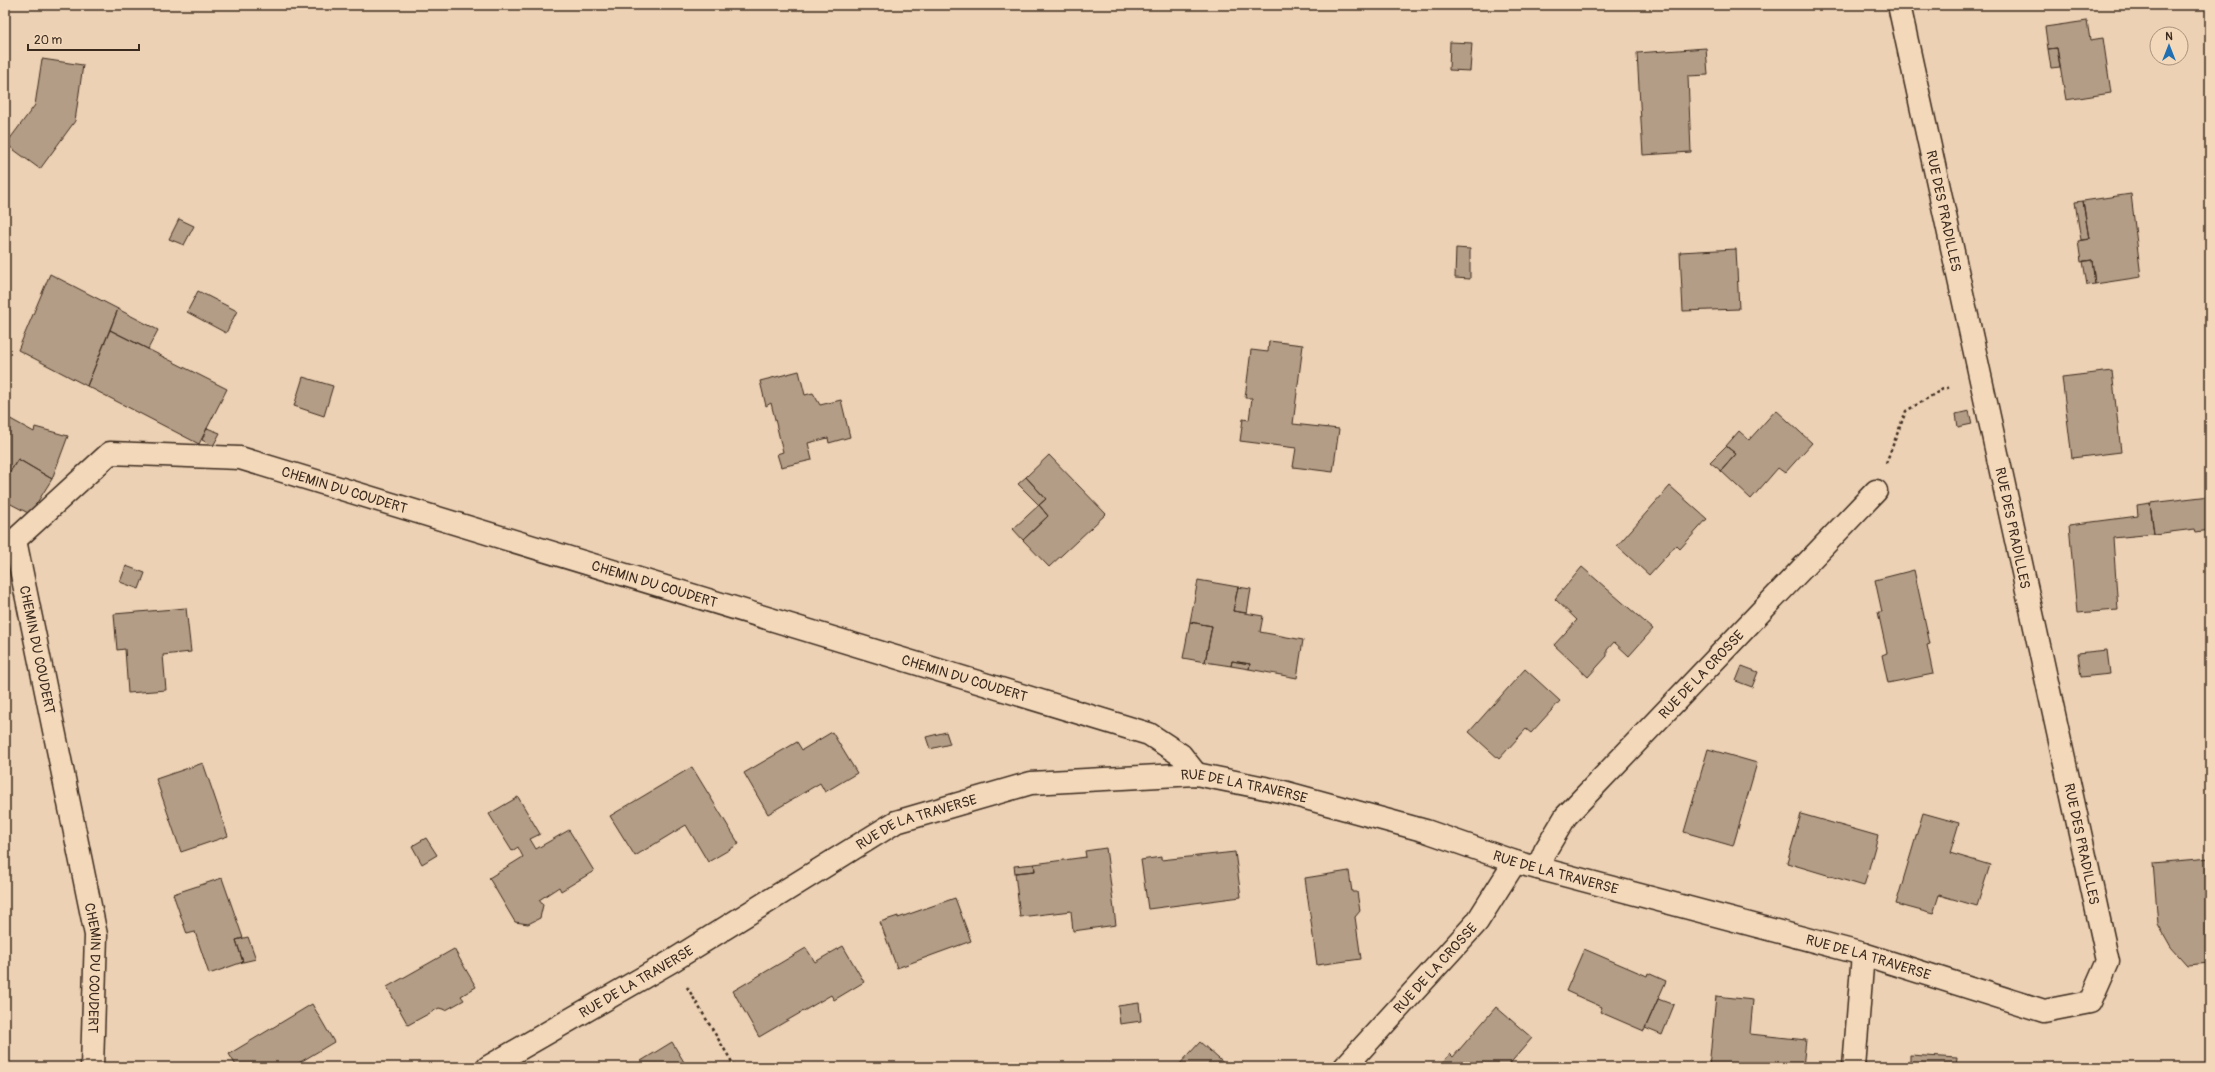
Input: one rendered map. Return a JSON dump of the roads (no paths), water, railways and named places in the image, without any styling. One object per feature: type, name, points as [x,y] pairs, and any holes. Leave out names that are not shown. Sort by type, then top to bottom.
[{"type":"street","name":"RUE DES PRADILLES","points":[[1899,5],[2108,961],[2090,1002],[2044,1012]]},
{"type":"street","name":"CHEMIN DU COUDERT","points":[[92,1067],[96,935],[10,539],[110,453],[240,458],[1149,734],[1181,755],[1196,774]]},
{"type":"street","name":"RUE DE LA CROSSE","points":[[1538,868],[1545,850],[1566,816],[1876,490]]},
{"type":"street","name":"RUE DE LA TRAVERSE","points":[[488,1067],[672,961],[896,822],[1031,783],[1196,774],[1280,791],[1426,831],[1515,862],[1863,954],[2044,1012]]},
{"type":"street","name":"RUE DE LA CROSSE","points":[[1345,1067],[1477,922],[1515,862]]},
{"type":"street","points":[[1854,1067],[1863,954]]}]
